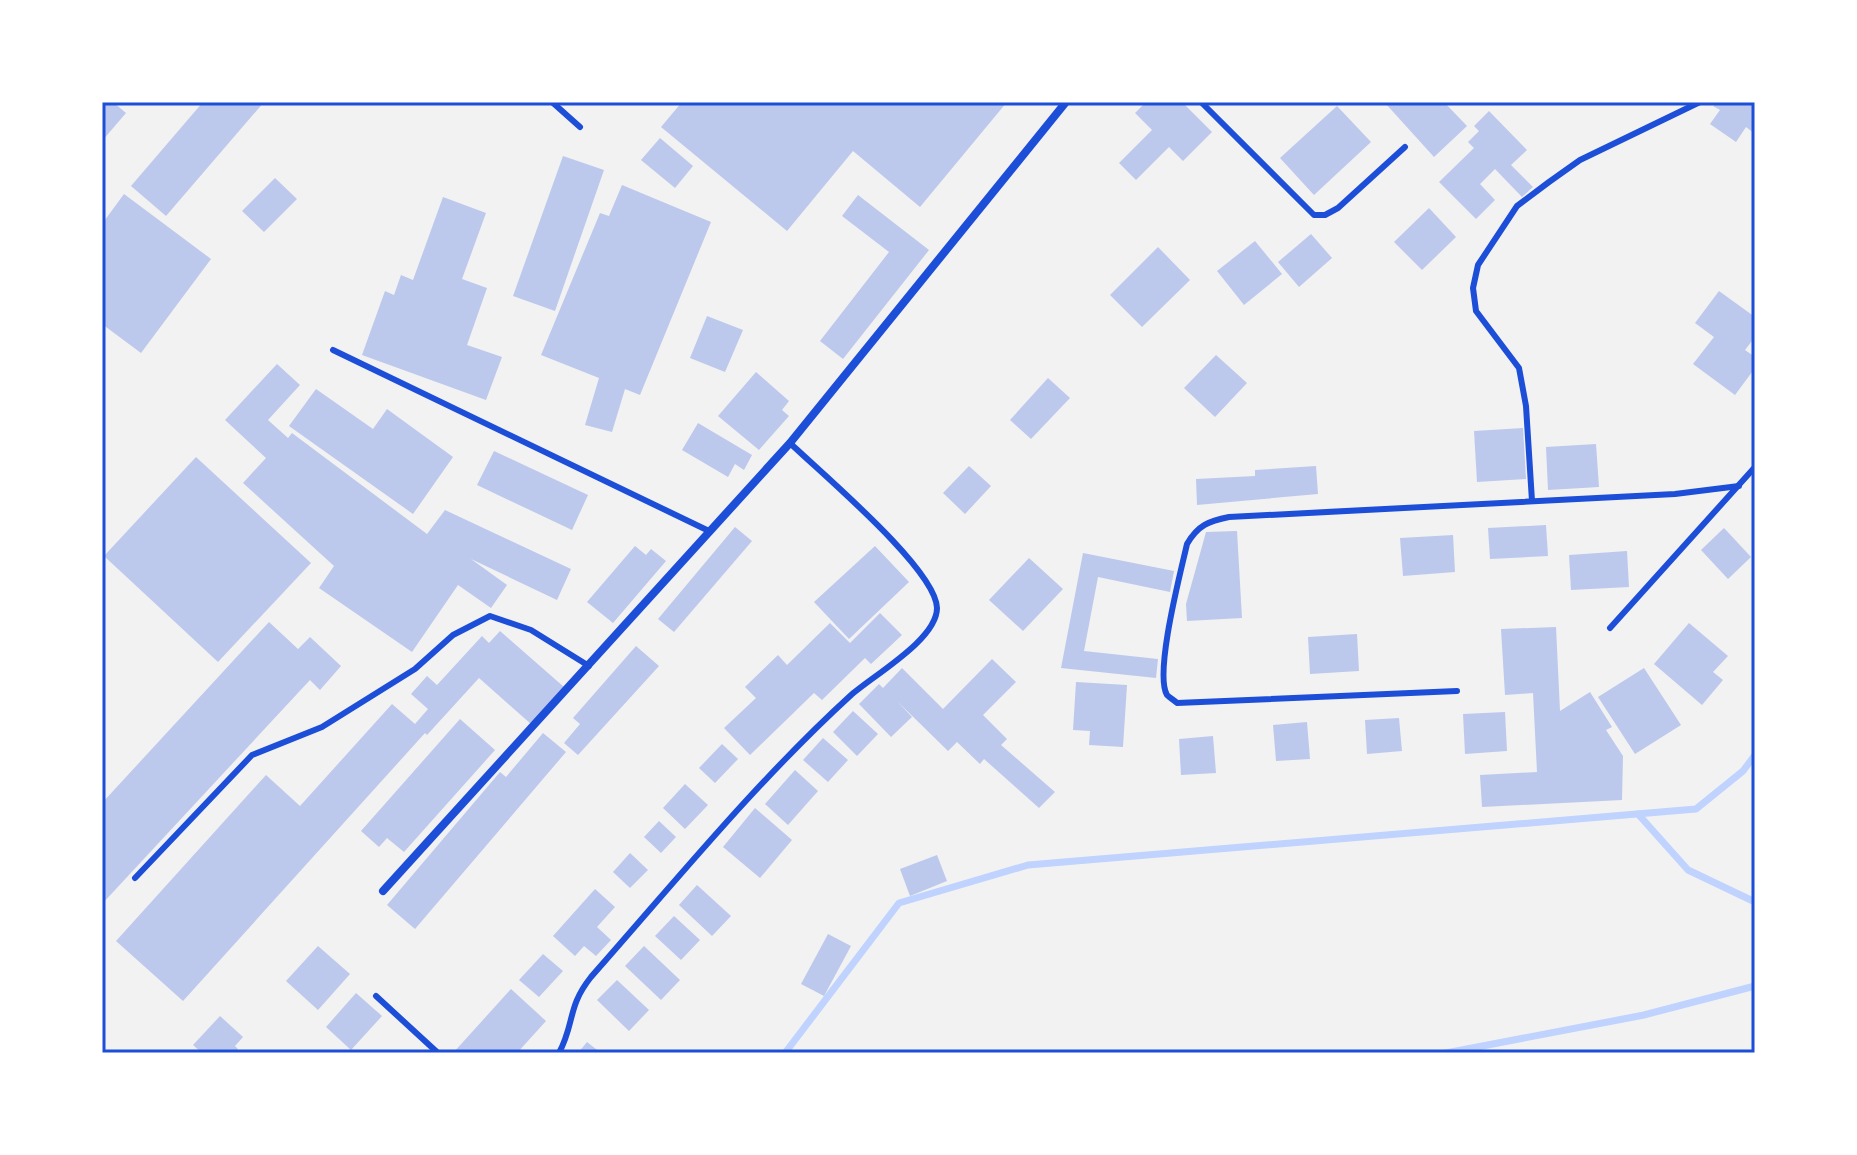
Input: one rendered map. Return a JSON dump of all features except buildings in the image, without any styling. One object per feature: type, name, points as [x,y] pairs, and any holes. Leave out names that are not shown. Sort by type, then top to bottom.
[{"type":"street","points":[[383,891],[790,443],[1066,102]]},
{"type":"lane","points":[[552,102],[580,127]]},
{"type":"lane","points":[[1201,102],[1314,215],[1325,215],[1338,208],[1405,147]]},
{"type":"lane","points":[[1532,501],[1526,406],[1519,368],[1476,311],[1473,288],[1478,265],[1517,206],[1549,182],[1580,160],[1700,102]]},
{"type":"lane","points":[[333,350],[709,531]]},
{"type":"lane","points":[[559,1053],[568,1035],[569,1014],[576,996],[591,977],[799,743],[871,677],[926,635],[934,623],[937,609],[934,593],[915,563],[790,443]]},
{"type":"lane","points":[[1610,628],[1755,467]]},
{"type":"lane","points":[[1457,691],[1177,703],[1167,695],[1164,681],[1167,637],[1187,544],[1207,522],[1229,517],[1675,494],[1739,486]]},
{"type":"lane","points":[[135,878],[252,755],[322,727],[415,669],[453,635],[490,616],[531,630],[589,666]]},
{"type":"lane","points":[[376,996],[438,1053]]},
{"type":"waterway","points":[[785,1053],[899,903],[1028,865],[1696,809],[1743,771],[1755,755]]},
{"type":"waterway","points":[[1638,814],[1688,870],[1755,902]]},
{"type":"waterway","points":[[1446,1053],[1644,1015],[1755,986]]}]
